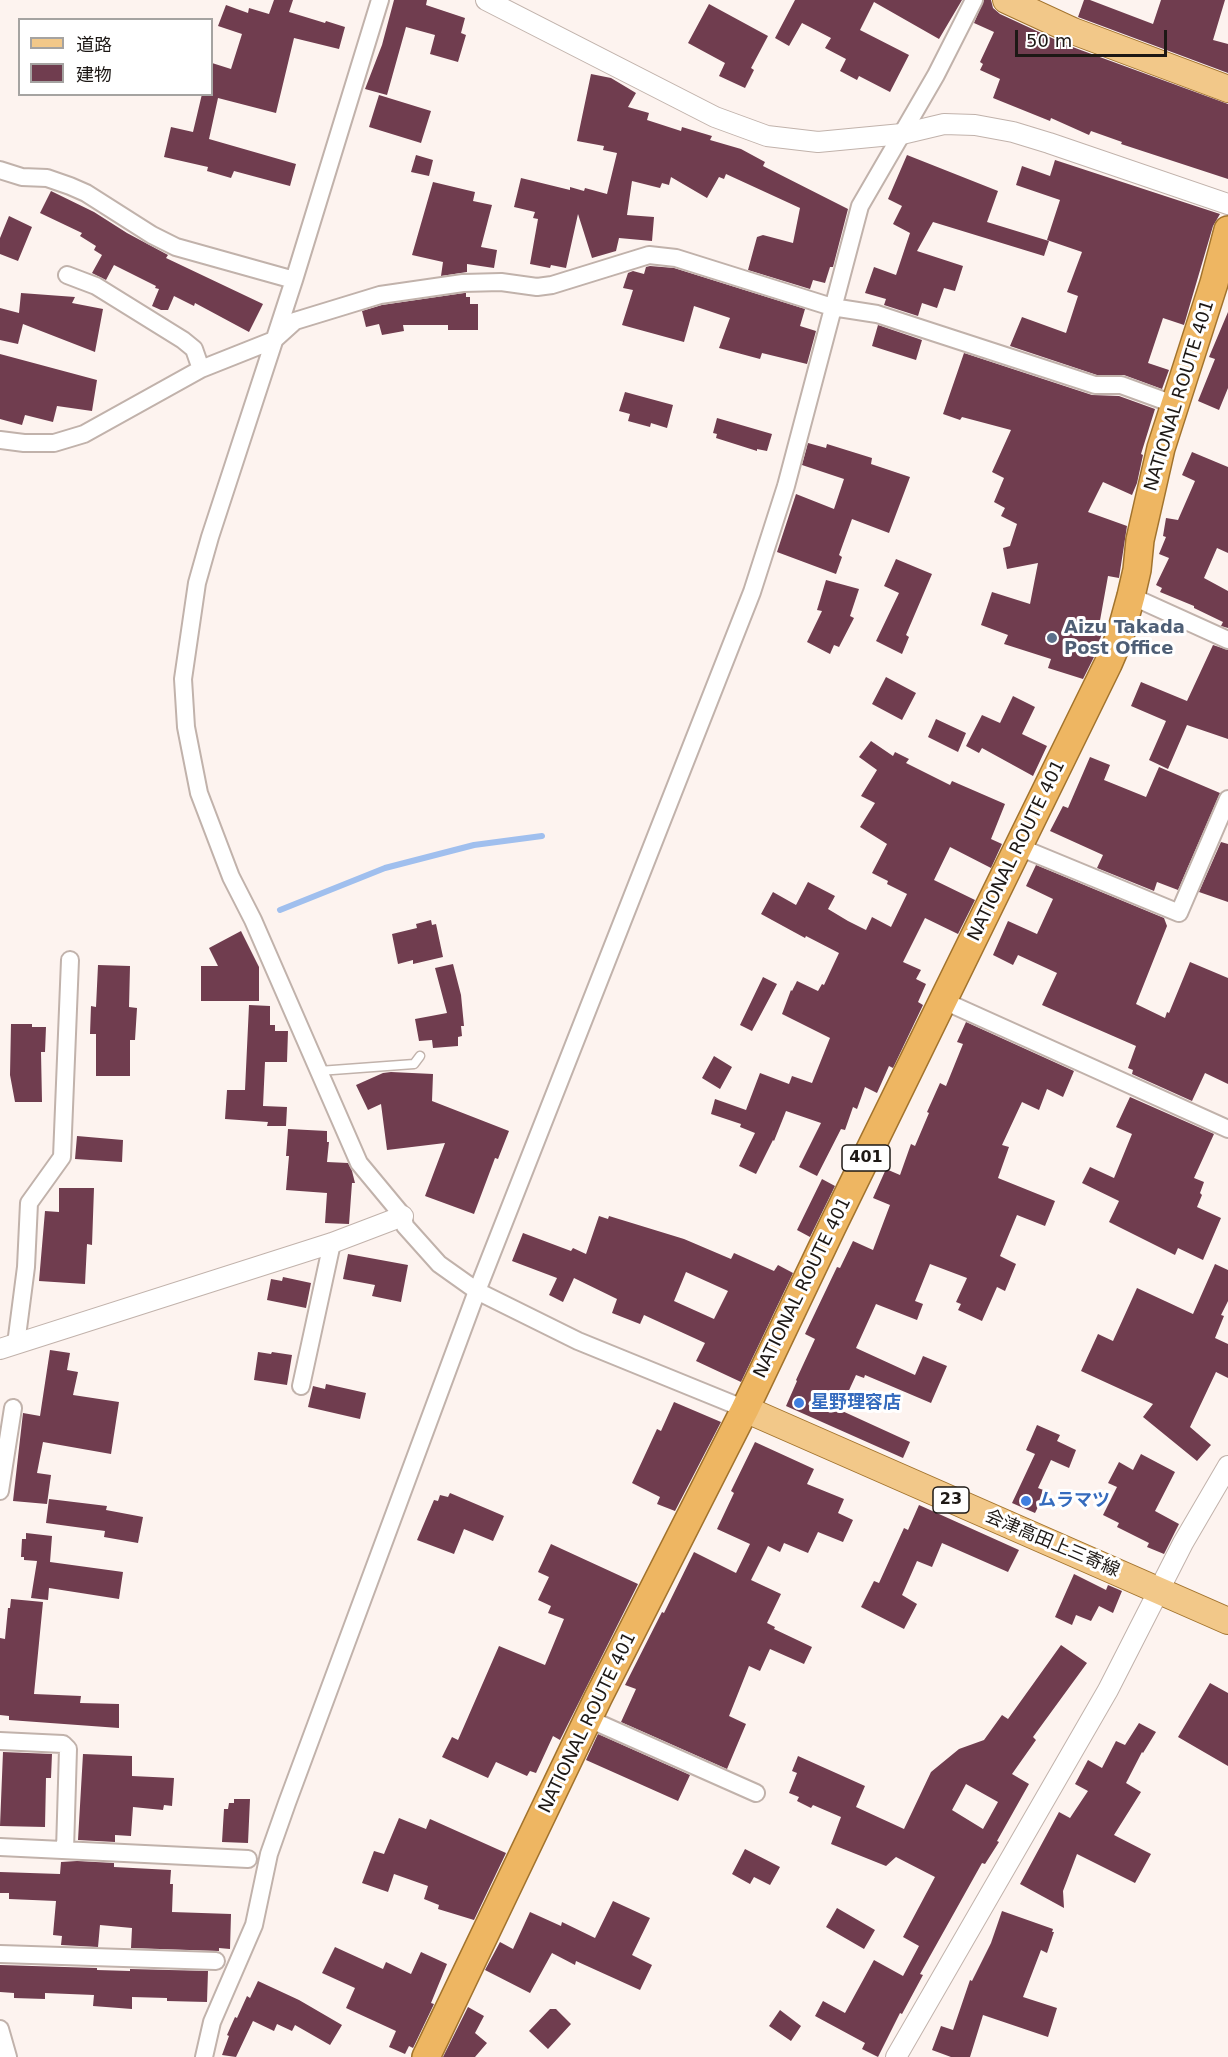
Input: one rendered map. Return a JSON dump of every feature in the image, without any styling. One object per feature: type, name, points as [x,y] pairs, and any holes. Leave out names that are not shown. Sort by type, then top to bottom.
[{"type":"highway","name":"NATIONAL ROUTE 401","points":[[426,2057],[589,1719],[745,1409],[1108,664],[1120,636],[1131,596],[1140,540],[1158,460],[1228,230]]},
{"type":"main road","points":[[1006,0],[1073,31],[1228,89]]},
{"type":"main road","name":"会津高田上三寄線","points":[[745,1409],[1228,1621]]},
{"type":"street","points":[[380,0],[294,280],[213,526],[197,583],[183,679],[186,727],[199,793],[231,877],[253,920],[359,1163],[403,1216],[405,1226],[439,1264],[477,1291],[578,1341],[745,1409]]},
{"type":"street","points":[[486,0],[715,117],[767,136],[818,142],[902,134],[944,124],[975,125],[1013,132],[1228,204]]},
{"type":"street","points":[[204,2057],[212,2022],[254,1925],[269,1854],[287,1803],[477,1291],[752,591],[786,486],[860,206],[936,75],[974,0]]},
{"type":"street","points":[[0,170],[22,177],[47,178],[86,193],[152,235],[176,247],[294,280]]},
{"type":"street","points":[[0,440],[54,443],[84,434],[201,369],[274,340],[295,321],[380,295],[464,283],[501,282],[537,287],[552,285],[649,255],[676,258],[832,307],[877,314],[1095,385],[1121,385],[1176,405]]},
{"type":"street","points":[[67,275],[96,286],[183,340],[194,349],[201,369]]},
{"type":"street","points":[[1131,596],[1228,640]]},
{"type":"street","points":[[1019,847],[1179,913],[1228,799]]},
{"type":"street","points":[[8,1347],[26,1267],[29,1203],[62,1157],[70,960]]},
{"type":"street","points":[[944,1001],[1228,1129]]},
{"type":"street","points":[[8,1347],[332,1243],[403,1216]]},
{"type":"street","points":[[301,1386],[332,1243]]},
{"type":"street","points":[[0,1491],[13,1408]]},
{"type":"street","points":[[896,2057],[1107,1690],[1228,1466]]},
{"type":"street","points":[[589,1719],[756,1793]]},
{"type":"street","points":[[0,1741],[63,1744],[68,1749],[65,1850]]},
{"type":"street","points":[[0,1847],[248,1859]]},
{"type":"street","points":[[0,1954],[216,1961]]},
{"type":"street","points":[[0,2029],[6,2055]]},
{"type":"lane","points":[[319,1071],[414,1064],[420,1056]]},
{"type":"building","points":[[274,0],[293,0],[289,12],[345,27],[339,49],[294,38],[276,113],[218,98],[209,139],[296,164],[290,186],[234,171],[231,178],[207,171],[208,167],[164,157],[171,127],[193,132],[202,96],[213,96],[213,63],[231,69],[242,34],[218,26],[226,5],[248,13],[249,8],[269,14]]},
{"type":"building","points":[[394,0],[427,0],[426,5],[465,18],[461,33],[466,35],[458,62],[430,54],[435,35],[406,27],[387,95],[365,89],[382,45]]},
{"type":"building","points":[[795,0],[962,0],[939,39],[874,2],[860,30],[909,55],[890,92],[859,76],[857,80],[840,71],[846,59],[825,48],[831,38],[802,23],[789,46],[775,38]]},
{"type":"building","points":[[984,0],[991,0],[993,8],[1000,14],[1067,45],[1228,104],[1228,179],[1121,144],[1122,142],[1091,131],[1089,135],[1051,118],[1050,121],[993,98],[1000,79],[980,70],[983,64],[980,62],[994,32],[974,23]]},
{"type":"building","points":[[1084,0],[1090,0],[1153,24],[1161,0],[1225,0],[1213,40],[1228,44],[1228,73],[1078,17]]},
{"type":"building","points":[[709,4],[768,36],[751,68],[754,70],[745,88],[719,76],[725,63],[688,43]]},
{"type":"building","points":[[591,74],[611,78],[636,93],[628,107],[649,113],[647,120],[681,131],[682,127],[712,136],[710,140],[741,149],[765,162],[763,166],[848,209],[833,267],[830,267],[825,283],[813,280],[810,289],[748,270],[757,237],[763,235],[793,243],[800,208],[726,174],[724,179],[719,177],[707,198],[671,177],[669,185],[662,183],[660,188],[632,181],[627,215],[654,217],[652,241],[619,238],[616,251],[592,258],[578,214],[566,268],[530,264],[538,219],[533,218],[535,212],[514,207],[521,178],[570,190],[570,187],[584,191],[585,188],[607,194],[617,153],[603,150],[604,146],[577,141]]},
{"type":"building","points":[[379,95],[431,111],[421,143],[369,127]]},
{"type":"building","points":[[416,155],[433,160],[429,176],[411,172]]},
{"type":"building","points":[[907,155],[998,191],[987,222],[1049,241],[1044,256],[933,222],[917,251],[963,266],[955,291],[944,288],[937,308],[922,303],[918,316],[884,305],[886,299],[865,293],[874,267],[896,275],[910,233],[893,224],[902,206],[888,199]]},
{"type":"building","points":[[1055,160],[1220,214],[1213,226],[1184,325],[1163,318],[1148,363],[1169,370],[1162,389],[1124,375],[1097,375],[1010,346],[1022,317],[1066,333],[1078,296],[1067,292],[1082,252],[1047,240],[1060,200],[1016,185],[1022,166],[1050,176]]},
{"type":"building","points":[[433,182],[475,192],[473,201],[492,205],[481,247],[497,250],[494,268],[467,264],[467,272],[441,276],[443,262],[412,255]]},
{"type":"building","points":[[51,191],[94,212],[168,255],[166,258],[263,304],[249,332],[195,303],[194,306],[174,296],[168,310],[152,306],[159,289],[114,265],[106,280],[92,273],[102,255],[94,250],[96,246],[80,236],[82,233],[40,213]]},
{"type":"building","points":[[9,216],[32,227],[18,261],[0,254],[0,238]]},
{"type":"building","points":[[646,267],[674,268],[805,309],[800,326],[816,331],[807,364],[762,353],[760,359],[719,348],[730,318],[694,306],[684,342],[622,325],[633,290],[623,288],[628,273],[633,271],[644,274]]},
{"type":"building","points":[[21,293],[75,297],[72,303],[103,309],[95,352],[23,324],[18,344],[0,340],[0,308],[19,313]]},
{"type":"building","points":[[466,293],[466,297],[470,297],[470,304],[478,304],[478,330],[448,330],[448,325],[403,325],[404,331],[382,335],[379,324],[366,327],[362,311],[382,305]]},
{"type":"building","points":[[1228,312],[1228,388],[1219,410],[1198,401],[1215,359],[1209,357]]},
{"type":"building","points":[[878,325],[922,340],[916,360],[872,346]]},
{"type":"building","points":[[964,353],[1092,395],[1119,396],[1155,409],[1141,454],[1143,455],[1137,483],[1132,495],[1103,482],[1088,512],[1127,526],[1119,578],[1108,576],[1099,626],[1104,627],[1095,655],[1083,679],[1048,668],[1051,659],[1004,644],[1008,635],[981,625],[992,592],[1030,604],[1038,563],[1007,569],[1003,548],[1010,546],[1017,524],[1001,516],[1005,508],[994,502],[1004,478],[992,472],[1011,430],[962,417],[960,420],[943,414]]},
{"type":"building","points":[[0,354],[97,380],[92,411],[57,406],[53,422],[25,415],[22,425],[0,419]]},
{"type":"building","points":[[625,392],[673,405],[667,428],[651,423],[650,427],[628,421],[630,414],[619,411]]},
{"type":"building","points":[[717,418],[772,434],[767,451],[757,449],[757,451],[716,438],[717,434],[713,433]]},
{"type":"building","points":[[808,443],[826,448],[827,444],[872,458],[871,464],[910,477],[889,533],[852,519],[839,555],[842,557],[836,574],[777,552],[796,494],[834,509],[844,479],[802,465]]},
{"type":"building","points":[[1192,452],[1228,467],[1228,553],[1217,548],[1204,578],[1228,591],[1228,628],[1221,626],[1223,622],[1194,606],[1160,592],[1162,588],[1156,585],[1169,558],[1159,554],[1166,537],[1163,536],[1166,518],[1178,520],[1195,481],[1182,475]]},
{"type":"building","points":[[896,559],[932,574],[906,635],[909,637],[902,654],[876,641],[899,593],[884,586]]},
{"type":"building","points":[[826,580],[859,589],[850,616],[854,618],[839,647],[834,645],[830,654],[807,642],[822,611],[817,610]]},
{"type":"building","points":[[1213,645],[1228,650],[1228,739],[1187,725],[1168,769],[1149,760],[1166,721],[1131,706],[1141,682],[1187,701]]},
{"type":"building","points":[[886,677],[916,693],[902,720],[872,704]]},
{"type":"building","points":[[1013,696],[1035,707],[1022,734],[1047,746],[1033,776],[982,748],[979,753],[966,746],[982,715],[1000,723]]},
{"type":"building","points":[[936,719],[966,733],[958,752],[928,737]]},
{"type":"building","points":[[871,741],[893,756],[895,752],[909,759],[906,763],[950,785],[952,781],[1005,804],[991,839],[1002,844],[991,868],[950,847],[934,880],[975,900],[958,934],[925,918],[903,962],[921,970],[916,979],[926,984],[918,1002],[923,1005],[893,1068],[889,1066],[877,1093],[865,1087],[857,1109],[853,1107],[845,1130],[841,1129],[817,1176],[799,1167],[821,1123],[786,1111],[774,1141],[756,1174],[739,1166],[755,1133],[740,1127],[741,1124],[711,1114],[715,1099],[746,1110],[760,1073],[789,1084],[792,1076],[812,1083],[830,1038],[782,1014],[797,981],[818,991],[822,984],[824,985],[839,953],[761,914],[773,892],[796,905],[808,882],[835,896],[828,909],[848,921],[866,930],[872,917],[891,927],[907,894],[872,873],[887,844],[860,827],[875,803],[861,796],[877,770],[859,757]]},
{"type":"building","points":[[1090,757],[1110,765],[1104,780],[1146,797],[1159,767],[1220,793],[1178,890],[1157,882],[1154,891],[1097,868],[1103,855],[1050,831],[1063,806],[1068,808]]},
{"type":"building","points":[[1221,842],[1228,844],[1228,902],[1199,892]]},
{"type":"building","points":[[1036,865],[1164,918],[1167,926],[1136,1004],[1165,1018],[1190,962],[1228,978],[1228,1084],[1205,1073],[1192,1101],[1132,1074],[1133,1070],[1128,1068],[1136,1046],[1042,1005],[1057,973],[1018,955],[1013,965],[993,955],[1008,921],[1037,934],[1053,899],[1026,886]]},
{"type":"building","points":[[431,920],[432,925],[436,924],[443,957],[413,964],[413,960],[398,964],[392,934],[417,928],[416,924]]},
{"type":"building","points":[[241,931],[259,967],[259,1001],[201,1001],[201,966],[218,966],[209,948]]},
{"type":"building","points":[[453,964],[461,995],[464,1026],[461,1026],[462,1036],[458,1037],[458,1046],[433,1048],[432,1040],[419,1041],[415,1019],[447,1013],[435,968]]},
{"type":"building","points":[[98,965],[130,966],[129,1007],[137,1008],[135,1040],[130,1040],[130,1076],[96,1076],[96,1034],[90,1034],[91,1006],[96,1007]]},
{"type":"building","points":[[763,977],[777,984],[752,1031],[740,1025]]},
{"type":"building","points":[[249,1005],[270,1006],[270,1025],[275,1025],[275,1031],[288,1031],[287,1062],[265,1062],[263,1106],[287,1107],[286,1126],[267,1126],[268,1122],[225,1119],[227,1090],[245,1090]]},
{"type":"building","points":[[966,1022],[1074,1071],[1063,1097],[1047,1089],[1039,1110],[1022,1102],[1002,1145],[1009,1147],[998,1178],[1055,1201],[1045,1226],[1017,1215],[1000,1256],[1016,1264],[1005,1291],[997,1287],[982,1321],[958,1310],[961,1304],[956,1302],[967,1278],[930,1264],[915,1301],[923,1304],[917,1320],[876,1304],[856,1348],[915,1375],[923,1356],[947,1366],[931,1403],[865,1375],[864,1378],[856,1375],[840,1410],[910,1442],[903,1458],[786,1406],[815,1339],[805,1334],[837,1267],[840,1268],[853,1241],[873,1250],[890,1205],[873,1198],[886,1169],[900,1175],[911,1144],[915,1146],[940,1083],[946,1086],[963,1044],[957,1042]]},
{"type":"building","points":[[11,1024],[46,1027],[45,1052],[41,1052],[42,1102],[15,1102],[10,1075]]},
{"type":"building","points":[[714,1056],[732,1067],[720,1089],[702,1078]]},
{"type":"building","points":[[383,1073],[433,1074],[432,1101],[509,1131],[498,1159],[495,1158],[474,1214],[425,1196],[445,1143],[387,1150],[381,1104],[368,1110],[356,1085]]},
{"type":"building","points":[[1130,1097],[1214,1134],[1194,1178],[1204,1182],[1197,1207],[1221,1218],[1203,1260],[1178,1248],[1175,1255],[1109,1222],[1119,1201],[1082,1183],[1090,1167],[1114,1178],[1132,1134],[1116,1127]]},
{"type":"building","points":[[288,1129],[327,1131],[327,1142],[329,1142],[327,1162],[348,1163],[355,1183],[352,1183],[349,1224],[325,1223],[327,1193],[286,1190],[289,1156],[286,1156]]},
{"type":"building","points":[[77,1136],[123,1140],[122,1162],[75,1159]]},
{"type":"building","points":[[822,1179],[835,1186],[810,1237],[797,1230]]},
{"type":"building","points":[[59,1188],[94,1188],[92,1245],[87,1244],[85,1284],[39,1281],[45,1211],[59,1212]]},
{"type":"building","points":[[599,1216],[608,1219],[609,1216],[684,1239],[731,1259],[734,1253],[774,1271],[778,1265],[793,1273],[741,1382],[696,1361],[705,1343],[644,1315],[640,1324],[612,1313],[617,1299],[574,1278],[563,1302],[549,1295],[557,1278],[512,1261],[523,1233],[571,1251],[573,1248],[586,1254],[585,1257]],"holes":[[[686,1272],[728,1291],[714,1319],[674,1301]]]},
{"type":"building","points":[[348,1254],[408,1265],[401,1302],[372,1296],[375,1285],[343,1279]]},
{"type":"building","points":[[1215,1264],[1228,1270],[1228,1301],[1221,1315],[1224,1316],[1215,1338],[1228,1344],[1228,1378],[1216,1372],[1190,1427],[1211,1445],[1197,1461],[1143,1417],[1153,1404],[1081,1371],[1098,1334],[1113,1341],[1137,1288],[1193,1314]]},
{"type":"building","points":[[283,1277],[311,1283],[306,1308],[267,1300],[271,1279],[282,1281]]},
{"type":"building","points":[[50,1350],[70,1353],[67,1370],[78,1372],[73,1395],[119,1402],[111,1454],[43,1442],[37,1473],[51,1475],[47,1504],[13,1501],[23,1413],[40,1416]]},
{"type":"building","points":[[258,1352],[292,1355],[287,1385],[254,1380]]},
{"type":"building","points":[[326,1384],[366,1393],[360,1419],[308,1407],[313,1386],[325,1389]]},
{"type":"building","points":[[674,1402],[721,1422],[675,1511],[657,1504],[660,1497],[632,1483],[657,1429],[661,1431]]},
{"type":"building","points":[[1037,1425],[1060,1435],[1057,1441],[1076,1450],[1069,1468],[1051,1460],[1038,1488],[1046,1491],[1035,1513],[1012,1503],[1035,1454],[1026,1450]]},
{"type":"building","points":[[755,1442],[814,1469],[807,1484],[844,1499],[838,1513],[853,1520],[843,1542],[818,1532],[808,1553],[784,1543],[780,1552],[768,1546],[751,1580],[781,1594],[767,1623],[775,1627],[774,1629],[812,1647],[804,1664],[770,1649],[760,1671],[749,1666],[729,1716],[746,1724],[727,1769],[621,1722],[636,1689],[625,1685],[694,1552],[736,1573],[750,1544],[717,1529],[734,1493],[731,1491]]},
{"type":"building","points":[[1141,1454],[1175,1472],[1155,1511],[1179,1524],[1164,1554],[1147,1547],[1149,1543],[1117,1527],[1119,1523],[1103,1515],[1117,1487],[1108,1483],[1119,1462],[1133,1470]]},
{"type":"building","points":[[450,1493],[504,1516],[493,1541],[464,1529],[454,1554],[417,1540],[434,1500],[438,1501],[440,1495],[448,1497]]},
{"type":"building","points":[[49,1499],[107,1506],[106,1510],[143,1517],[138,1543],[104,1537],[105,1531],[46,1523]]},
{"type":"building","points":[[919,1505],[1019,1550],[1008,1572],[942,1543],[932,1567],[917,1561],[902,1595],[917,1604],[904,1629],[861,1607],[874,1581],[879,1583],[904,1528],[908,1530]]},
{"type":"building","points":[[26,1533],[52,1536],[50,1562],[123,1572],[119,1599],[49,1588],[48,1600],[31,1598],[37,1561],[24,1560],[24,1557],[21,1557],[22,1539],[26,1539]]},
{"type":"building","points":[[551,1544],[638,1584],[560,1740],[553,1736],[536,1773],[530,1771],[527,1776],[496,1762],[488,1778],[442,1757],[452,1737],[458,1740],[499,1646],[545,1665],[564,1619],[548,1613],[551,1606],[538,1600],[549,1577],[538,1572]]},
{"type":"building","points":[[1074,1574],[1106,1590],[1108,1585],[1122,1591],[1113,1613],[1099,1606],[1091,1621],[1076,1615],[1072,1625],[1055,1617]]},
{"type":"building","points":[[11,1599],[43,1602],[34,1694],[81,1696],[80,1703],[119,1704],[119,1728],[9,1720],[9,1716],[0,1715],[0,1638],[5,1639]]},
{"type":"building","points":[[1061,1645],[1087,1663],[1033,1737],[1036,1740],[1012,1774],[1029,1784],[997,1841],[999,1842],[985,1864],[982,1863],[920,1974],[923,1975],[902,2014],[900,2013],[878,2057],[862,2049],[865,2043],[815,2016],[823,2001],[845,2013],[874,1960],[903,1976],[919,1946],[903,1937],[935,1877],[896,1857],[886,1866],[831,1844],[841,1817],[797,1801],[799,1797],[789,1793],[797,1773],[792,1771],[798,1756],[865,1786],[856,1807],[904,1829],[931,1772],[959,1749],[984,1740],[1002,1715],[1008,1719]],"holes":[[[966,1784],[998,1802],[983,1829],[952,1810]]]},
{"type":"building","points":[[1210,1683],[1228,1693],[1228,1766],[1178,1737]]},
{"type":"building","points":[[1139,1723],[1156,1732],[1142,1752],[1126,1783],[1141,1792],[1114,1835],[1151,1854],[1135,1883],[1077,1854],[1063,1891],[1064,1908],[1020,1884],[1059,1812],[1070,1818],[1088,1791],[1075,1784],[1088,1760],[1102,1768],[1116,1741],[1125,1745]]},
{"type":"building","points":[[598,1734],[690,1775],[678,1801],[586,1760]]},
{"type":"building","points":[[3,1752],[52,1754],[51,1778],[46,1778],[45,1827],[0,1826]]},
{"type":"building","points":[[83,1754],[132,1756],[132,1776],[174,1778],[172,1806],[164,1805],[163,1810],[133,1807],[131,1836],[115,1835],[115,1842],[78,1840]]},
{"type":"building","points":[[234,1799],[250,1799],[248,1843],[222,1842],[224,1809],[228,1809],[229,1803],[234,1803]]},
{"type":"building","points":[[399,1818],[426,1829],[430,1819],[506,1853],[474,1920],[438,1909],[439,1905],[424,1899],[428,1886],[394,1874],[388,1892],[362,1883],[374,1851],[384,1854]]},
{"type":"building","points":[[745,1849],[780,1867],[770,1885],[754,1877],[750,1884],[732,1874]]},
{"type":"building","points":[[61,1862],[114,1863],[114,1867],[171,1870],[172,1912],[231,1914],[230,1949],[219,1948],[219,1951],[131,1948],[132,1928],[100,1925],[98,1947],[61,1945],[62,1936],[53,1935],[56,1901],[9,1899],[9,1893],[0,1893],[0,1872],[60,1874]]},
{"type":"building","points":[[613,1901],[650,1918],[632,1955],[652,1965],[640,1990],[576,1961],[575,1965],[552,1953],[530,1993],[485,1970],[500,1942],[513,1949],[530,1912],[561,1926],[562,1922],[595,1938]]},
{"type":"building","points":[[837,1908],[875,1930],[864,1949],[826,1927]]},
{"type":"building","points":[[1002,1911],[1053,1929],[1047,1953],[1041,1950],[1023,1997],[1057,2008],[1048,2037],[983,2015],[970,2057],[951,2057],[932,2050],[941,2026],[953,2030],[970,1980],[972,1981],[991,1943]]},
{"type":"building","points":[[335,1947],[383,1969],[386,1962],[411,1974],[421,1952],[447,1964],[431,2003],[434,2004],[413,2048],[409,2046],[405,2054],[389,2047],[396,2031],[346,2008],[355,1988],[322,1973]]},
{"type":"building","points":[[0,1965],[130,1971],[130,1969],[208,1971],[207,2002],[132,1997],[132,2009],[93,2006],[94,1995],[45,1993],[45,1999],[14,1998],[14,1993],[0,1992]]},
{"type":"building","points":[[258,1981],[299,2000],[342,2025],[330,2045],[295,2025],[292,2031],[277,2024],[274,2031],[253,2021],[236,2057],[222,2055],[235,2017],[237,2018],[247,1996],[250,1998]]},
{"type":"building","points":[[468,2007],[484,2016],[475,2033],[487,2043],[475,2057],[443,2057]]},
{"type":"building","points":[[550,2009],[556,2009],[571,2024],[548,2049],[529,2031]]},
{"type":"building","points":[[780,2010],[801,2026],[791,2041],[769,2026]]},
{"type":"waterway","points":[[280,910],[385,868],[474,845],[542,836]]},
{"type":"place","name":"Aizu Takada Post Office","points":[[1052,638]]},
{"type":"place","name":"星野理容店","points":[[799,1403]]},
{"type":"place","name":"ムラマツ","points":[[1026,1501]]}]
